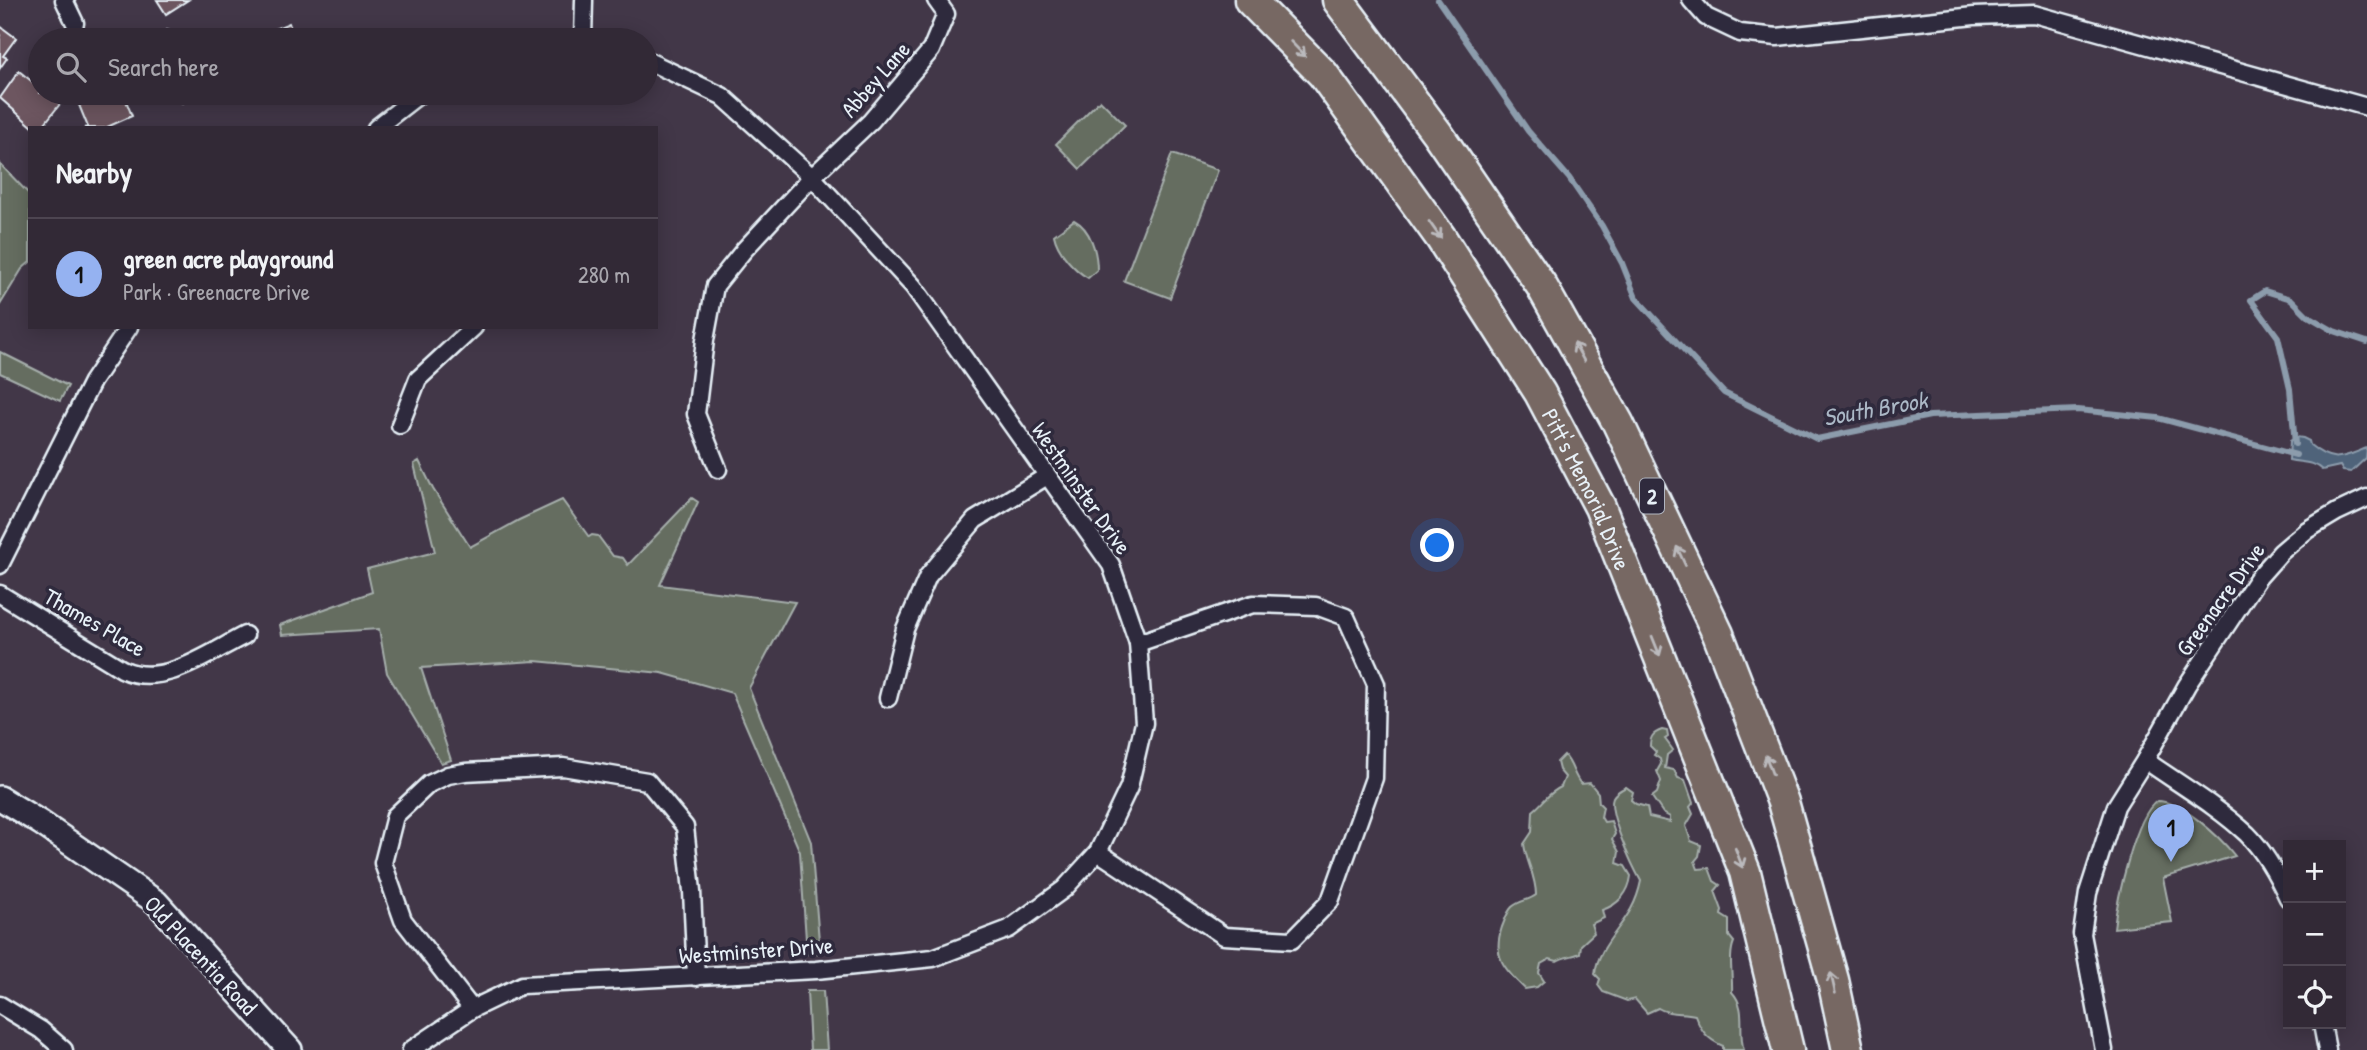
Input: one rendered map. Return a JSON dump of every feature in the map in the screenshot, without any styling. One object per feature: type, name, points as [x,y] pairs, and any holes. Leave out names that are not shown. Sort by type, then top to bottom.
[{"type":"highway","name":"Pitt's Memorial Drive","points":[[1250,0],[1323,74],[1441,238],[1540,393],[1600,507],[1745,872],[1786,1050]]},
{"type":"highway","name":"2","points":[[1338,0],[1437,133],[1541,285],[1618,423],[1718,634],[1783,802],[1829,967],[1848,1050]]},
{"type":"main road","name":"Old Placentia Road","points":[[0,798],[156,902],[290,1050]]},
{"type":"street","points":[[64,0],[75,23]]},
{"type":"street","points":[[583,28],[584,0]]},
{"type":"street","name":"Abbey Lane","points":[[812,177],[871,121],[931,50],[946,14],[936,0]]},
{"type":"street","points":[[1690,0],[1706,17],[1740,33],[1777,37],[1974,16],[2035,14],[2367,107]]},
{"type":"street","name":"Westminster Drive","points":[[411,1050],[472,1009],[522,985],[816,970],[933,958],[1009,929],[1064,889],[1097,852],[1129,787],[1144,723],[1138,643],[1111,565],[912,286],[812,177],[722,96],[658,66]]},
{"type":"street","points":[[381,126],[407,105]]},
{"type":"street","points":[[718,469],[696,414],[715,286],[744,250],[812,177]]},
{"type":"street","points":[[0,565],[92,382],[128,329]]},
{"type":"street","points":[[400,425],[418,379],[472,329]]},
{"type":"street","points":[[888,698],[905,629],[928,576],[975,520],[1047,476]]},
{"type":"street","name":"Greenacre Drive","points":[[2104,1050],[2082,934],[2088,893],[2116,806],[2145,761],[2187,685],[2258,578],[2281,552],[2307,530],[2367,498]]},
{"type":"street","name":"Thames Place","points":[[0,594],[122,669],[138,675],[167,673],[245,635]]},
{"type":"street","points":[[1097,852],[1224,936],[1292,940],[1330,901],[1374,778],[1376,684],[1346,617],[1316,606],[1254,604],[1138,643]]},
{"type":"street","points":[[2145,761],[2204,800],[2248,835],[2283,889]]},
{"type":"street","points":[[472,1009],[403,920],[383,863],[395,816],[429,784],[448,775],[465,772],[563,767],[647,781],[685,827],[692,891],[696,976]]},
{"type":"street","points":[[0,1005],[41,1030],[64,1050]]},
{"type":"street","points":[[2323,1029],[2327,1050]]},
{"type":"green space","points":[[1100,100],[1125,125],[1080,169],[1056,144]]},
{"type":"green space","points":[[1172,154],[1218,170],[1170,298],[1124,281]]},
{"type":"green space","points":[[0,164],[28,193],[28,264],[0,305]]},
{"type":"green space","points":[[1074,220],[1089,235],[1096,256],[1097,270],[1088,278],[1067,260],[1054,235]]},
{"type":"green space","points":[[0,352],[68,386],[60,401],[0,373]]},
{"type":"green space","points":[[419,461],[433,489],[470,547],[562,500],[589,537],[598,536],[613,556],[623,558],[628,565],[692,498],[698,502],[660,585],[795,602],[749,688],[811,842],[820,953],[807,954],[800,852],[732,693],[662,673],[535,661],[421,668],[451,760],[441,763],[387,673],[379,629],[282,635],[280,625],[372,592],[367,569],[435,552],[414,464]]},
{"type":"green space","points":[[1667,731],[1668,737],[1665,739],[1673,750],[1667,755],[1665,768],[1674,770],[1678,778],[1685,780],[1693,803],[1690,807],[1693,814],[1686,826],[1691,841],[1701,845],[1695,861],[1698,869],[1709,868],[1714,881],[1720,885],[1715,891],[1722,910],[1721,915],[1729,920],[1729,936],[1734,942],[1731,960],[1732,992],[1740,1006],[1744,1050],[1723,1050],[1723,1046],[1705,1034],[1695,1015],[1658,1008],[1647,1013],[1635,999],[1627,1001],[1603,992],[1598,985],[1600,979],[1595,974],[1604,948],[1633,906],[1641,881],[1617,826],[1613,797],[1626,787],[1633,792],[1631,800],[1647,807],[1649,817],[1670,822],[1670,817],[1663,813],[1652,797],[1657,793],[1661,781],[1657,771],[1661,764],[1650,743],[1656,732]]},
{"type":"green space","points":[[1564,755],[1581,784],[1590,783],[1598,793],[1599,803],[1603,807],[1601,817],[1604,822],[1611,821],[1615,834],[1612,839],[1619,852],[1617,863],[1625,866],[1631,876],[1622,898],[1602,910],[1604,918],[1591,924],[1594,933],[1581,945],[1580,953],[1557,961],[1550,959],[1541,964],[1539,973],[1544,981],[1537,987],[1525,989],[1502,961],[1498,946],[1499,937],[1512,907],[1536,895],[1524,844],[1532,832],[1533,811],[1561,787],[1565,777],[1557,762]]},
{"type":"green space","points":[[2157,801],[2189,813],[2220,839],[2235,856],[2163,878],[2172,922],[2114,928],[2123,879],[2135,840],[2141,823]]},
{"type":"green space","points":[[807,991],[823,991],[827,1050],[810,1050]]},
{"type":"water","points":[[2296,437],[2309,441],[2318,451],[2331,457],[2344,456],[2367,448],[2366,458],[2351,472],[2343,471],[2340,466],[2322,470],[2311,464],[2289,460],[2290,441]]},
{"type":"building","points":[[157,0],[188,0],[166,14]]},
{"type":"building","points":[[289,23],[291,28],[277,28]]},
{"type":"building","points":[[0,26],[16,38],[3,56],[7,58],[0,68]]},
{"type":"building","points":[[19,71],[28,78],[28,105],[59,105],[43,126],[32,126],[0,98]]},
{"type":"building","points":[[79,105],[128,105],[132,116],[110,126],[88,126]]},
{"type":"waterway","name":"South Brook","points":[[1438,0],[1528,131],[1569,178],[1602,226],[1622,263],[1636,298],[1724,393],[1817,439],[1930,416],[2078,410],[2158,418],[2296,455]]},
{"type":"waterway","points":[[2295,444],[2290,389],[2278,337],[2251,300],[2265,291],[2291,299],[2308,316],[2334,331],[2367,342]]},
{"type":"place","name":"green acre playground","points":[[2171,862]]}]
